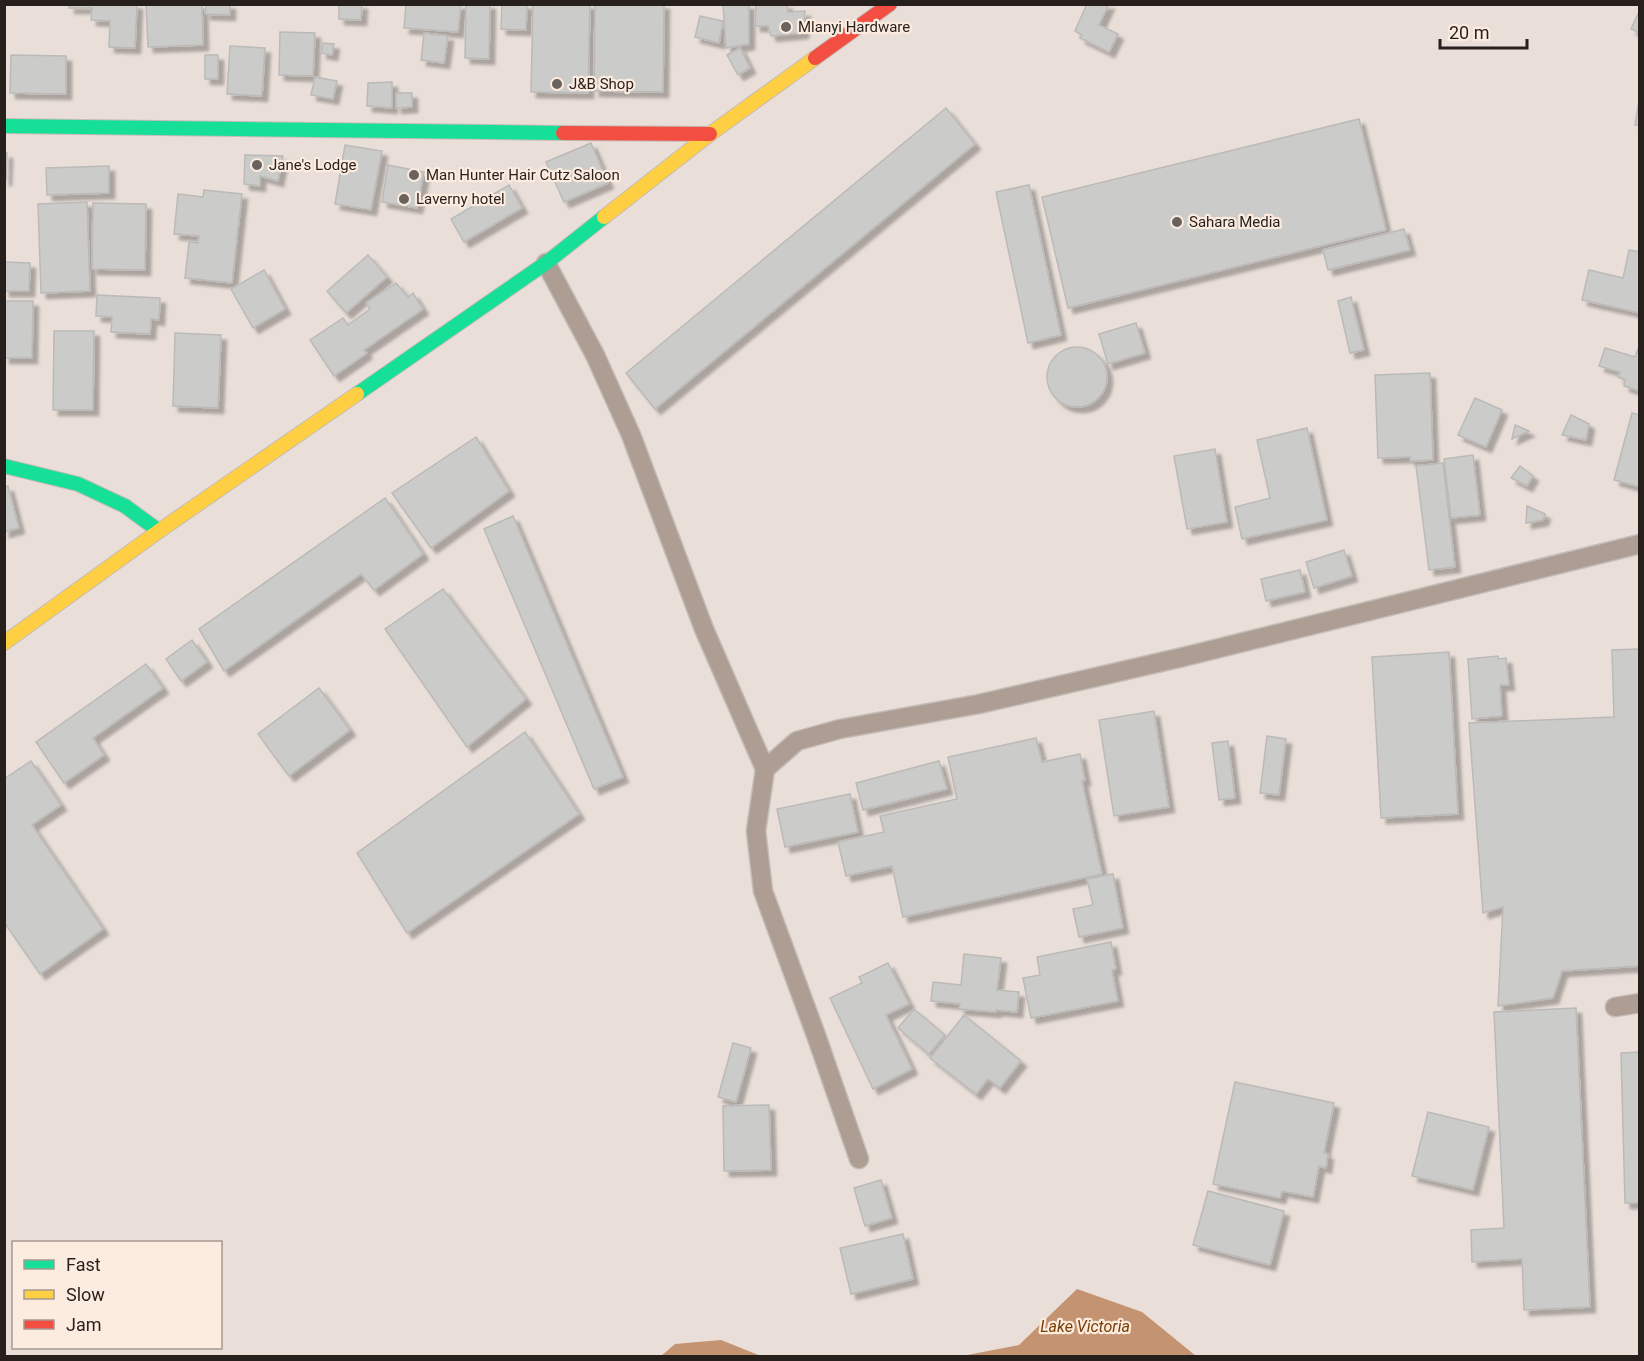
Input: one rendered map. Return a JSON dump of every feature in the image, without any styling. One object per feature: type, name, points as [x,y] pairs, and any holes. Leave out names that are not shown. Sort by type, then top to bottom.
[{"type":"street","points":[[4,643],[159,531],[546,264],[710,134],[890,4]]},
{"type":"street","points":[[4,126],[449,133],[710,134]]},
{"type":"street","points":[[4,466],[78,484],[125,506],[159,531]]},
{"type":"lane","points":[[546,264],[595,355],[631,435],[704,629],[765,769],[756,831],[763,891],[859,1160]]},
{"type":"lane","points":[[765,769],[796,741],[840,729],[979,704],[1183,657],[1640,544]]},
{"type":"lane","points":[[1615,1007],[1640,1003]]},
{"type":"water","name":"Lake Victoria","points":[[1077,1289],[1142,1312],[1196,1356],[962,1356],[1019,1345]]},
{"type":"water","points":[[721,1340],[761,1356],[661,1356],[675,1344]]},
{"type":"building","points":[[69,4],[137,4],[135,48],[109,47],[110,21],[91,20],[92,8],[69,8]]},
{"type":"building","points":[[146,4],[202,4],[203,45],[148,47]]},
{"type":"building","points":[[206,4],[230,4],[230,15],[205,14]]},
{"type":"building","points":[[339,4],[362,4],[361,20],[339,19]]},
{"type":"building","points":[[406,4],[461,4],[458,32],[404,28]]},
{"type":"building","points":[[466,4],[490,4],[489,59],[465,58]]},
{"type":"building","points":[[502,4],[527,4],[526,30],[501,29]]},
{"type":"building","points":[[533,4],[590,4],[588,93],[531,92]]},
{"type":"building","points":[[595,4],[664,4],[663,92],[594,91]]},
{"type":"building","points":[[723,4],[749,4],[749,44],[726,48]]},
{"type":"building","points":[[756,4],[787,4],[788,12],[805,11],[803,33],[771,36],[768,26],[755,26]]},
{"type":"building","points":[[1087,4],[1109,4],[1099,25],[1118,34],[1109,52],[1080,38],[1082,35],[1075,31]]},
{"type":"building","points":[[1640,10],[1640,33],[1631,29]]},
{"type":"building","points":[[700,16],[723,21],[719,43],[695,37]]},
{"type":"building","points":[[280,32],[315,33],[313,76],[279,75]]},
{"type":"building","points":[[424,33],[448,36],[444,63],[421,60]]},
{"type":"building","points":[[323,43],[334,44],[332,55],[321,53]]},
{"type":"building","points":[[230,46],[265,48],[262,96],[227,94]]},
{"type":"building","points":[[740,48],[750,68],[738,75],[727,55]]},
{"type":"building","points":[[11,55],[66,56],[66,94],[10,93]]},
{"type":"building","points":[[205,55],[218,55],[218,79],[205,79]]},
{"type":"building","points":[[315,77],[337,81],[333,99],[311,95]]},
{"type":"building","points":[[392,82],[392,108],[367,106],[368,83]]},
{"type":"building","points":[[396,93],[412,93],[412,107],[396,108]]},
{"type":"building","points":[[1640,95],[1640,125],[1635,125]]},
{"type":"building","points":[[946,108],[975,144],[655,409],[626,373]]},
{"type":"building","points":[[1359,119],[1386,230],[1068,308],[1042,197]]},
{"type":"building","points":[[591,143],[608,183],[564,202],[546,162]]},
{"type":"building","points":[[345,145],[382,151],[371,210],[335,204]]},
{"type":"building","points":[[4,153],[7,153],[6,180],[4,180]]},
{"type":"building","points":[[245,155],[283,156],[278,181],[260,176],[260,186],[244,184]]},
{"type":"building","points":[[388,165],[424,172],[417,208],[382,202]]},
{"type":"building","points":[[109,166],[109,193],[47,195],[46,168]]},
{"type":"building","points":[[509,185],[522,208],[464,242],[451,219]]},
{"type":"building","points":[[1029,185],[1061,335],[1028,343],[996,192]]},
{"type":"building","points":[[204,190],[242,194],[232,283],[185,278],[189,242],[198,243],[199,236],[174,234],[178,194],[203,197]]},
{"type":"building","points":[[87,202],[90,291],[41,293],[38,204]]},
{"type":"building","points":[[93,203],[146,204],[145,270],[92,269]]},
{"type":"building","points":[[1404,229],[1410,250],[1328,270],[1323,250]]},
{"type":"building","points":[[1629,250],[1640,252],[1640,313],[1582,300],[1589,270],[1623,278]]},
{"type":"building","points":[[368,255],[387,277],[346,313],[327,291]]},
{"type":"building","points":[[4,262],[30,263],[29,291],[4,291]]},
{"type":"building","points":[[264,270],[285,309],[253,328],[231,289]]},
{"type":"building","points":[[396,283],[408,297],[413,293],[423,309],[364,350],[367,353],[334,376],[310,340],[343,318],[348,325],[370,309],[366,303]]},
{"type":"building","points":[[97,295],[160,298],[159,320],[151,319],[150,334],[111,332],[112,317],[96,316]]},
{"type":"building","points":[[1351,297],[1364,350],[1350,353],[1338,301]]},
{"type":"building","points":[[4,301],[33,301],[32,358],[4,358]]},
{"type":"building","points":[[1136,323],[1145,353],[1108,364],[1099,334]]},
{"type":"building","points":[[54,331],[94,331],[93,410],[53,410]]},
{"type":"building","points":[[175,333],[221,335],[218,408],[173,406]]},
{"type":"building","points":[[1640,344],[1640,391],[1624,386],[1625,380],[1618,377],[1620,372],[1599,366],[1605,348],[1635,357]]},
{"type":"building","points":[[1071,347],[1083,347],[1094,352],[1102,360],[1107,377],[1105,389],[1094,402],[1083,407],[1071,407],[1060,402],[1052,394],[1047,383],[1047,371],[1052,360],[1060,352]]},
{"type":"building","points":[[1430,373],[1433,460],[1410,461],[1410,457],[1378,458],[1375,375]]},
{"type":"building","points":[[1475,398],[1502,410],[1486,447],[1458,435]]},
{"type":"building","points":[[1632,413],[1640,415],[1640,487],[1614,480]]},
{"type":"building","points":[[1571,415],[1589,424],[1586,440],[1562,435]]},
{"type":"building","points":[[1515,425],[1529,431],[1512,439]]},
{"type":"building","points":[[1307,428],[1327,520],[1242,539],[1235,507],[1270,498],[1257,440]]},
{"type":"building","points":[[476,437],[509,491],[431,548],[392,493]]},
{"type":"building","points":[[1215,449],[1227,522],[1187,529],[1174,456]]},
{"type":"building","points":[[1473,455],[1480,515],[1451,518],[1444,459]]},
{"type":"building","points":[[1443,463],[1455,567],[1429,570],[1416,466]]},
{"type":"building","points":[[1520,466],[1533,476],[1527,486],[1511,478]]},
{"type":"building","points":[[8,486],[19,528],[4,532],[4,487]]},
{"type":"building","points":[[385,498],[423,554],[374,590],[361,574],[224,671],[199,629]]},
{"type":"building","points":[[1527,506],[1545,514],[1543,520],[1526,523]]},
{"type":"building","points":[[513,516],[623,777],[594,789],[484,529]]},
{"type":"building","points":[[1344,550],[1352,576],[1314,588],[1306,562]]},
{"type":"building","points":[[1300,570],[1305,592],[1266,601],[1261,579]]},
{"type":"building","points":[[443,589],[526,699],[467,747],[385,629]]},
{"type":"building","points":[[192,640],[207,662],[181,681],[166,659]]},
{"type":"building","points":[[1640,649],[1640,966],[1562,971],[1553,998],[1498,1006],[1503,907],[1483,913],[1469,723],[1614,717],[1612,650]]},
{"type":"building","points":[[1449,652],[1458,814],[1381,818],[1372,657]]},
{"type":"building","points":[[1498,656],[1498,659],[1506,658],[1509,685],[1500,685],[1502,716],[1472,719],[1468,659]]},
{"type":"building","points":[[146,664],[163,688],[93,738],[104,755],[64,783],[36,742]]},
{"type":"building","points":[[319,688],[350,730],[289,776],[258,734]]},
{"type":"building","points":[[1154,711],[1169,807],[1114,816],[1099,720]]},
{"type":"building","points":[[525,732],[579,814],[407,933],[357,853]]},
{"type":"building","points":[[1267,736],[1286,739],[1279,795],[1260,793]]},
{"type":"building","points":[[1036,738],[1042,762],[1080,754],[1085,780],[1082,781],[1102,874],[903,917],[892,866],[846,876],[838,842],[884,832],[880,816],[957,799],[948,757]]},
{"type":"building","points":[[1228,741],[1235,798],[1219,800],[1212,743]]},
{"type":"building","points":[[31,761],[61,805],[32,825],[103,929],[40,974],[4,922],[4,779]]},
{"type":"building","points":[[939,761],[947,789],[863,810],[856,783]]},
{"type":"building","points":[[850,794],[858,832],[785,847],[777,809]]},
{"type":"building","points":[[1113,874],[1123,928],[1079,937],[1073,909],[1093,905],[1087,879]]},
{"type":"building","points":[[1111,942],[1116,969],[1112,970],[1118,1001],[1031,1018],[1023,978],[1040,975],[1037,957]]},
{"type":"building","points":[[964,954],[1001,958],[997,990],[1019,992],[1017,1012],[959,1009],[960,1004],[931,1001],[933,982],[961,985]]},
{"type":"building","points":[[888,963],[909,1004],[886,1015],[912,1069],[873,1089],[830,998],[862,983],[859,977]]},
{"type":"building","points":[[1576,1008],[1590,1307],[1524,1310],[1522,1259],[1472,1262],[1471,1230],[1504,1228],[1494,1012]]},
{"type":"building","points":[[914,1009],[945,1035],[929,1054],[898,1028]]},
{"type":"building","points":[[964,1015],[1021,1061],[1000,1088],[988,1079],[976,1094],[930,1058]]},
{"type":"building","points":[[733,1043],[751,1048],[736,1102],[718,1097]]},
{"type":"building","points":[[1640,1052],[1640,1203],[1625,1203],[1621,1053]]},
{"type":"building","points":[[1235,1082],[1334,1103],[1324,1153],[1328,1154],[1326,1168],[1319,1166],[1313,1197],[1282,1191],[1280,1198],[1213,1184]]},
{"type":"building","points":[[769,1105],[771,1170],[724,1171],[723,1106]]},
{"type":"building","points":[[1428,1112],[1489,1127],[1473,1190],[1412,1176]]},
{"type":"building","points":[[881,1180],[892,1218],[865,1226],[854,1188]]},
{"type":"building","points":[[1208,1191],[1284,1211],[1270,1265],[1193,1245]]},
{"type":"building","points":[[903,1234],[913,1279],[851,1294],[840,1248]]},
{"type":"traffic: fast","points":[[4,126],[563,133]]},
{"type":"traffic: fast","points":[[357,394],[546,263],[604,217]]},
{"type":"traffic: fast","points":[[4,466],[78,484],[125,506],[159,531]]},
{"type":"traffic: slow","points":[[604,217],[710,134],[815,58]]},
{"type":"traffic: slow","points":[[4,643],[159,531],[357,394]]},
{"type":"traffic: jam","points":[[815,58],[890,4]]},
{"type":"traffic: jam","points":[[563,133],[710,134]]},
{"type":"place","name":"Mlanyi Hardware","points":[[786,27]]},
{"type":"place","name":"J&B Shop","points":[[557,84]]},
{"type":"place","name":"Jane's Lodge","points":[[257,165]]},
{"type":"place","name":"Man Hunter Hair Cutz Saloon","points":[[414,175]]},
{"type":"place","name":"Laverny hotel","points":[[404,199]]},
{"type":"place","name":"Sahara Media","points":[[1177,222]]}]
